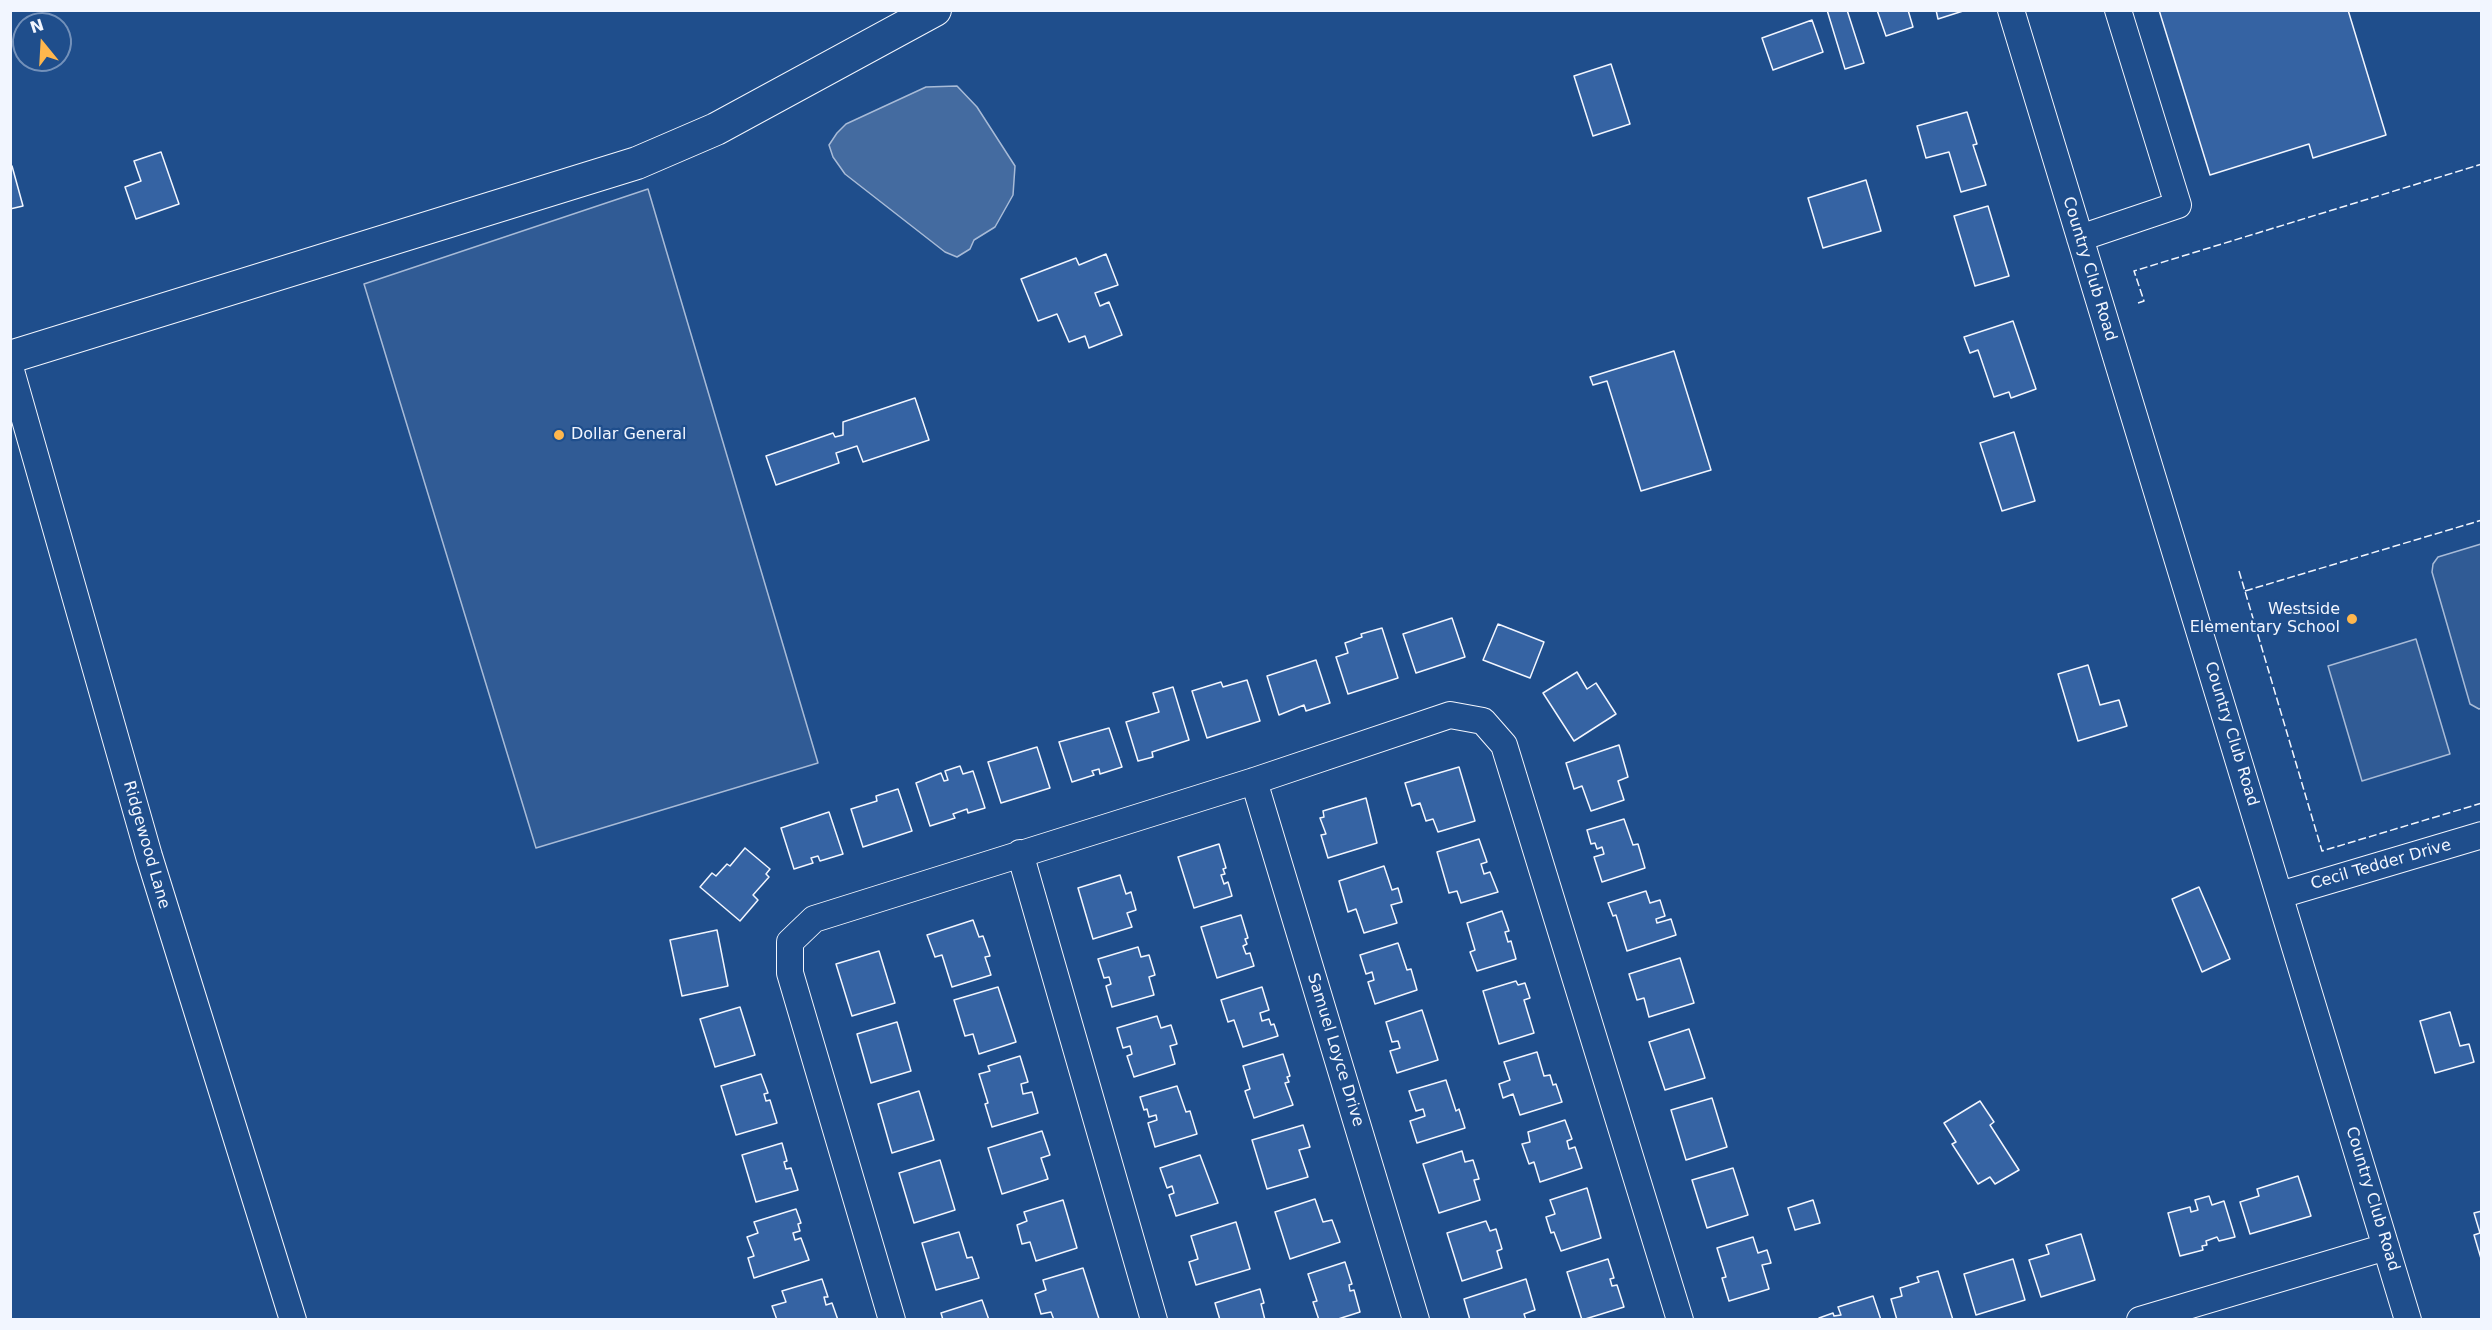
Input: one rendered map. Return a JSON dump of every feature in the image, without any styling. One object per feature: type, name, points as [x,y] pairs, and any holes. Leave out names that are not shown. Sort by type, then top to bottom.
[{"type":"main road","points":[[10,357],[637,163],[716,129],[919,15]]},
{"type":"street","points":[[2080,238],[2178,205],[2118,10]]},
{"type":"street","name":"Country Club Road","points":[[2011,11],[2408,1320]]},
{"type":"street","name":"Ridgewood Lane","points":[[10,367],[149,856],[292,1320]]},
{"type":"street","points":[[892,1320],[790,973],[790,942],[814,919],[1254,781],[1450,715],[1483,722],[1504,745],[1680,1320]]},
{"type":"street","name":"Samuel Loyce Drive","points":[[1254,781],[1416,1320]]},
{"type":"street","name":"Cecil Tedder Drive","points":[[2280,895],[2481,835]]},
{"type":"street","points":[[1020,853],[1154,1320]]},
{"type":"street","points":[[2140,1320],[2386,1247]]},
{"type":"shaded area","points":[[957,86],[977,107],[1015,166],[1013,195],[995,227],[974,240],[970,249],[957,257],[945,252],[845,174],[833,157],[829,145],[846,124],[926,87]]},
{"type":"shaded area","points":[[648,189],[818,763],[536,848],[364,284]]},
{"type":"shaded area","points":[[2481,544],[2482,708],[2479,709],[2470,704],[2432,572],[2433,564],[2438,557]]},
{"type":"shaded area","points":[[2416,639],[2450,754],[2362,781],[2328,666]]},
{"type":"building","points":[[1827,10],[1847,10],[1864,63],[1845,69]]},
{"type":"building","points":[[1877,10],[1908,10],[1913,27],[1886,36]]},
{"type":"building","points":[[1936,10],[1963,10],[1963,11],[1938,19]]},
{"type":"building","points":[[2159,10],[2348,10],[2386,135],[2313,158],[2309,144],[2210,175]]},
{"type":"building","points":[[1812,20],[1823,52],[1773,70],[1762,38]]},
{"type":"building","points":[[1611,64],[1630,124],[1593,136],[1574,76]]},
{"type":"building","points":[[1967,112],[1977,144],[1973,145],[1986,185],[1961,192],[1949,152],[1926,158],[1917,126]]},
{"type":"building","points":[[161,152],[179,204],[136,219],[125,187],[141,181],[134,161]]},
{"type":"building","points":[[12,166],[23,206],[10,209],[10,167]]},
{"type":"building","points":[[1866,180],[1881,231],[1823,248],[1808,198]]},
{"type":"building","points":[[1988,206],[2009,276],[1975,286],[1954,216]]},
{"type":"building","points":[[1106,254],[1118,285],[1095,293],[1100,306],[1109,302],[1122,335],[1089,348],[1085,336],[1069,342],[1057,314],[1038,321],[1021,279],[1076,258],[1079,265]]},
{"type":"building","points":[[2013,321],[2036,389],[2011,398],[2009,392],[1994,397],[1978,350],[1970,353],[1964,337]]},
{"type":"building","points":[[1674,351],[1711,470],[1641,491],[1607,381],[1593,385],[1590,377]]},
{"type":"building","points":[[915,398],[929,440],[863,462],[857,446],[836,453],[839,463],[776,485],[766,456],[833,433],[835,437],[843,435],[843,422]]},
{"type":"building","points":[[2014,432],[2035,501],[2002,511],[1980,443]]},
{"type":"building","points":[[1452,618],[1465,657],[1416,673],[1403,634]]},
{"type":"building","points":[[1498,624],[1544,642],[1530,678],[1483,660]]},
{"type":"building","points":[[1382,628],[1398,678],[1348,694],[1336,657],[1348,653],[1345,643],[1362,637],[1361,634]]},
{"type":"building","points":[[1316,660],[1330,703],[1306,711],[1304,705],[1279,715],[1267,676]]},
{"type":"building","points":[[2088,665],[2100,705],[2119,700],[2127,726],[2078,741],[2058,674]]},
{"type":"building","points":[[1577,672],[1587,689],[1596,683],[1616,714],[1574,741],[1543,693]]},
{"type":"building","points":[[1247,680],[1260,721],[1207,738],[1192,691],[1221,682],[1223,687]]},
{"type":"building","points":[[1173,687],[1189,740],[1152,752],[1153,757],[1138,761],[1126,722],[1159,712],[1153,693]]},
{"type":"building","points":[[1109,728],[1122,767],[1100,774],[1099,769],[1092,771],[1094,775],[1072,782],[1059,742]]},
{"type":"building","points":[[1619,745],[1628,777],[1618,781],[1624,800],[1591,811],[1582,786],[1574,789],[1566,763]]},
{"type":"building","points":[[1037,747],[1050,788],[1001,803],[988,762]]},
{"type":"building","points":[[960,766],[963,774],[973,771],[985,808],[968,813],[967,809],[953,814],[955,818],[930,826],[916,783],[941,773],[944,781],[948,780],[945,771]]},
{"type":"building","points":[[1459,767],[1475,821],[1438,832],[1433,819],[1426,821],[1420,803],[1412,806],[1405,783]]},
{"type":"building","points":[[898,789],[912,831],[863,847],[851,809],[877,801],[876,796]]},
{"type":"building","points":[[1366,798],[1377,843],[1328,858],[1321,835],[1326,834],[1320,818],[1324,817],[1323,811]]},
{"type":"building","points":[[829,812],[843,854],[820,861],[818,856],[811,858],[813,863],[794,869],[781,828]]},
{"type":"building","points":[[1624,819],[1633,845],[1638,844],[1645,868],[1602,882],[1594,857],[1604,854],[1602,847],[1597,849],[1595,843],[1591,844],[1587,830]]},
{"type":"building","points":[[1479,839],[1487,862],[1481,864],[1484,874],[1490,872],[1498,892],[1461,903],[1457,891],[1449,893],[1437,852]]},
{"type":"building","points":[[1219,844],[1226,868],[1223,869],[1225,874],[1221,875],[1224,884],[1228,882],[1232,896],[1194,908],[1178,857]]},
{"type":"building","points":[[745,848],[770,869],[766,874],[769,877],[753,895],[758,900],[740,921],[700,887],[712,873],[716,876],[727,864],[730,866]]},
{"type":"building","points":[[1384,866],[1392,890],[1398,888],[1402,902],[1391,905],[1397,923],[1364,933],[1356,909],[1348,912],[1339,881]]},
{"type":"building","points":[[1120,875],[1126,894],[1131,892],[1136,910],[1127,913],[1132,927],[1093,939],[1078,888]]},
{"type":"building","points":[[2199,887],[2230,959],[2202,972],[2172,899]]},
{"type":"building","points":[[1646,891],[1650,903],[1660,900],[1665,916],[1656,919],[1657,923],[1671,919],[1676,935],[1627,951],[1616,915],[1613,916],[1608,903]]},
{"type":"building","points":[[1502,911],[1509,931],[1505,932],[1508,942],[1511,941],[1516,959],[1477,971],[1470,952],[1475,950],[1467,923]]},
{"type":"building","points":[[1241,915],[1248,938],[1245,939],[1247,944],[1243,946],[1246,954],[1250,953],[1254,966],[1217,978],[1201,927]]},
{"type":"building","points":[[973,920],[979,937],[983,936],[990,956],[985,957],[991,975],[952,987],[942,955],[935,957],[927,935]]},
{"type":"building","points":[[717,930],[728,986],[682,996],[670,940]]},
{"type":"building","points":[[1398,943],[1407,970],[1411,969],[1417,990],[1375,1004],[1368,982],[1374,980],[1372,972],[1366,974],[1360,955]]},
{"type":"building","points":[[1138,947],[1141,957],[1149,955],[1155,975],[1149,977],[1154,995],[1112,1007],[1106,986],[1111,984],[1109,977],[1104,978],[1098,959]]},
{"type":"building","points":[[879,951],[895,1003],[852,1016],[836,964]]},
{"type":"building","points":[[1680,958],[1694,1003],[1649,1017],[1644,998],[1637,1000],[1629,974]]},
{"type":"building","points":[[1516,981],[1518,985],[1525,983],[1530,998],[1524,1000],[1534,1033],[1499,1044],[1483,991]]},
{"type":"building","points":[[998,987],[1016,1042],[979,1054],[973,1034],[965,1036],[954,1000]]},
{"type":"building","points":[[1262,987],[1269,1010],[1260,1013],[1262,1021],[1269,1019],[1271,1025],[1274,1024],[1278,1036],[1243,1047],[1234,1020],[1228,1022],[1221,1000]]},
{"type":"building","points":[[740,1007],[755,1055],[715,1067],[700,1019]]},
{"type":"building","points":[[1422,1010],[1438,1060],[1397,1073],[1390,1051],[1400,1048],[1398,1041],[1392,1042],[1386,1022]]},
{"type":"building","points":[[2450,1012],[2460,1046],[2469,1044],[2474,1062],[2435,1073],[2420,1021]]},
{"type":"building","points":[[1157,1016],[1161,1028],[1171,1025],[1177,1044],[1170,1046],[1175,1064],[1134,1077],[1127,1056],[1132,1054],[1130,1046],[1123,1048],[1117,1028]]},
{"type":"building","points":[[897,1022],[911,1071],[871,1083],[857,1034]]},
{"type":"building","points":[[1689,1029],[1705,1078],[1665,1090],[1649,1042]]},
{"type":"building","points":[[1537,1052],[1544,1076],[1550,1075],[1553,1085],[1556,1084],[1562,1102],[1520,1115],[1513,1094],[1503,1098],[1499,1084],[1510,1080],[1504,1062]]},
{"type":"building","points":[[1283,1054],[1290,1076],[1287,1077],[1289,1082],[1285,1083],[1293,1105],[1254,1118],[1245,1091],[1250,1089],[1243,1066]]},
{"type":"building","points":[[1020,1056],[1028,1082],[1021,1084],[1023,1094],[1032,1092],[1038,1113],[992,1127],[985,1104],[988,1103],[979,1074],[990,1071],[988,1066]]},
{"type":"building","points":[[761,1074],[768,1093],[764,1094],[766,1101],[770,1100],[777,1123],[736,1135],[721,1086]]},
{"type":"building","points":[[1446,1080],[1456,1111],[1459,1109],[1465,1128],[1417,1143],[1410,1121],[1425,1116],[1423,1109],[1416,1111],[1409,1091]]},
{"type":"building","points":[[1177,1086],[1186,1112],[1190,1111],[1197,1134],[1155,1147],[1148,1123],[1157,1120],[1156,1115],[1149,1117],[1140,1097]]},
{"type":"building","points":[[919,1091],[934,1140],[892,1153],[878,1104]]},
{"type":"building","points":[[1712,1098],[1727,1147],[1686,1160],[1671,1110]]},
{"type":"building","points":[[1980,1101],[1994,1122],[1990,1125],[2019,1170],[1995,1184],[1990,1177],[1978,1184],[1952,1144],[1956,1142],[1944,1123]]},
{"type":"building","points":[[1565,1120],[1572,1139],[1567,1141],[1569,1149],[1575,1147],[1582,1168],[1540,1182],[1534,1162],[1529,1164],[1522,1144],[1530,1142],[1528,1132]]},
{"type":"building","points":[[1303,1125],[1310,1147],[1299,1150],[1308,1177],[1267,1189],[1252,1140]]},
{"type":"building","points":[[1042,1131],[1050,1155],[1041,1158],[1048,1179],[1002,1194],[988,1148]]},
{"type":"building","points":[[782,1143],[787,1161],[784,1162],[786,1169],[791,1168],[798,1190],[756,1202],[742,1155]]},
{"type":"building","points":[[1462,1151],[1465,1162],[1473,1160],[1479,1179],[1474,1180],[1480,1200],[1439,1213],[1423,1164]]},
{"type":"building","points":[[1200,1155],[1218,1203],[1176,1216],[1169,1195],[1174,1193],[1172,1186],[1167,1188],[1160,1168]]},
{"type":"building","points":[[940,1160],[955,1210],[914,1223],[899,1173]]},
{"type":"building","points":[[1733,1168],[1748,1215],[1707,1228],[1692,1180]]},
{"type":"building","points":[[2298,1176],[2311,1216],[2250,1234],[2240,1202],[2259,1196],[2257,1189]]},
{"type":"building","points":[[1587,1188],[1601,1238],[1561,1251],[1554,1232],[1551,1233],[1546,1217],[1555,1214],[1550,1200]]},
{"type":"building","points":[[2209,1196],[2212,1205],[2224,1201],[2235,1237],[2219,1241],[2217,1237],[2206,1241],[2207,1245],[2202,1246],[2203,1250],[2180,1256],[2168,1213],[2190,1207],[2191,1212],[2198,1210],[2195,1200]]},
{"type":"building","points":[[1315,1199],[1323,1222],[1332,1220],[1340,1242],[1290,1259],[1275,1212]]},
{"type":"building","points":[[1063,1200],[1077,1248],[1036,1261],[1030,1242],[1022,1244],[1017,1225],[1027,1221],[1024,1212]]},
{"type":"building","points":[[1813,1200],[1820,1223],[1795,1230],[1788,1208]]},
{"type":"building","points":[[796,1209],[801,1223],[798,1224],[800,1231],[793,1233],[795,1240],[801,1238],[809,1260],[754,1278],[748,1258],[754,1256],[747,1237],[758,1233],[754,1222]]},
{"type":"building","points":[[2482,1211],[2482,1262],[2474,1235],[2480,1233],[2474,1213]]},
{"type":"building","points":[[1486,1221],[1490,1231],[1496,1229],[1502,1249],[1497,1251],[1502,1268],[1462,1281],[1447,1233]]},
{"type":"building","points":[[1236,1222],[1250,1269],[1196,1285],[1189,1262],[1198,1259],[1191,1236]]},
{"type":"building","points":[[959,1232],[967,1258],[972,1257],[979,1278],[936,1290],[922,1243]]},
{"type":"building","points":[[2081,1234],[2095,1280],[2041,1297],[2029,1260],[2049,1254],[2046,1245]]},
{"type":"building","points":[[1753,1237],[1758,1253],[1767,1250],[1771,1263],[1762,1265],[1769,1289],[1729,1301],[1722,1278],[1726,1277],[1717,1248]]},
{"type":"building","points":[[1608,1259],[1614,1278],[1610,1279],[1612,1286],[1617,1285],[1624,1307],[1582,1320],[1567,1272]]},
{"type":"building","points":[[2013,1259],[2025,1300],[1976,1315],[1964,1274]]},
{"type":"building","points":[[1345,1262],[1352,1284],[1349,1285],[1350,1291],[1354,1290],[1360,1312],[1335,1320],[1319,1320],[1313,1302],[1317,1301],[1308,1274]]},
{"type":"building","points":[[1083,1268],[1099,1319],[1054,1320],[1051,1312],[1041,1314],[1035,1294],[1046,1290],[1043,1280]]},
{"type":"building","points":[[1938,1271],[1953,1320],[1897,1320],[1891,1299],[1902,1296],[1900,1288],[1919,1282],[1917,1277]]},
{"type":"building","points":[[822,1279],[828,1297],[824,1297],[826,1305],[832,1303],[838,1320],[777,1320],[772,1306],[786,1302],[782,1291]]},
{"type":"building","points":[[1526,1279],[1535,1310],[1524,1314],[1526,1320],[1470,1320],[1464,1299]]},
{"type":"building","points":[[1260,1289],[1265,1320],[1220,1320],[1215,1303]]},
{"type":"building","points":[[1873,1296],[1881,1320],[1820,1320],[1819,1318],[1833,1313],[1834,1316],[1841,1315],[1838,1307]]},
{"type":"building","points":[[982,1300],[989,1320],[943,1320],[941,1313]]},
{"type":"fence","points":[[2138,303],[2144,301],[2134,271],[2482,164]]},
{"type":"fence","points":[[2245,591],[2482,520]]},
{"type":"fence","points":[[2239,571],[2322,851],[2482,803]]},
{"type":"place","name":"Dollar General","points":[[559,435]]},
{"type":"place","name":"Westside Elementary School","points":[[2352,619]]}]
